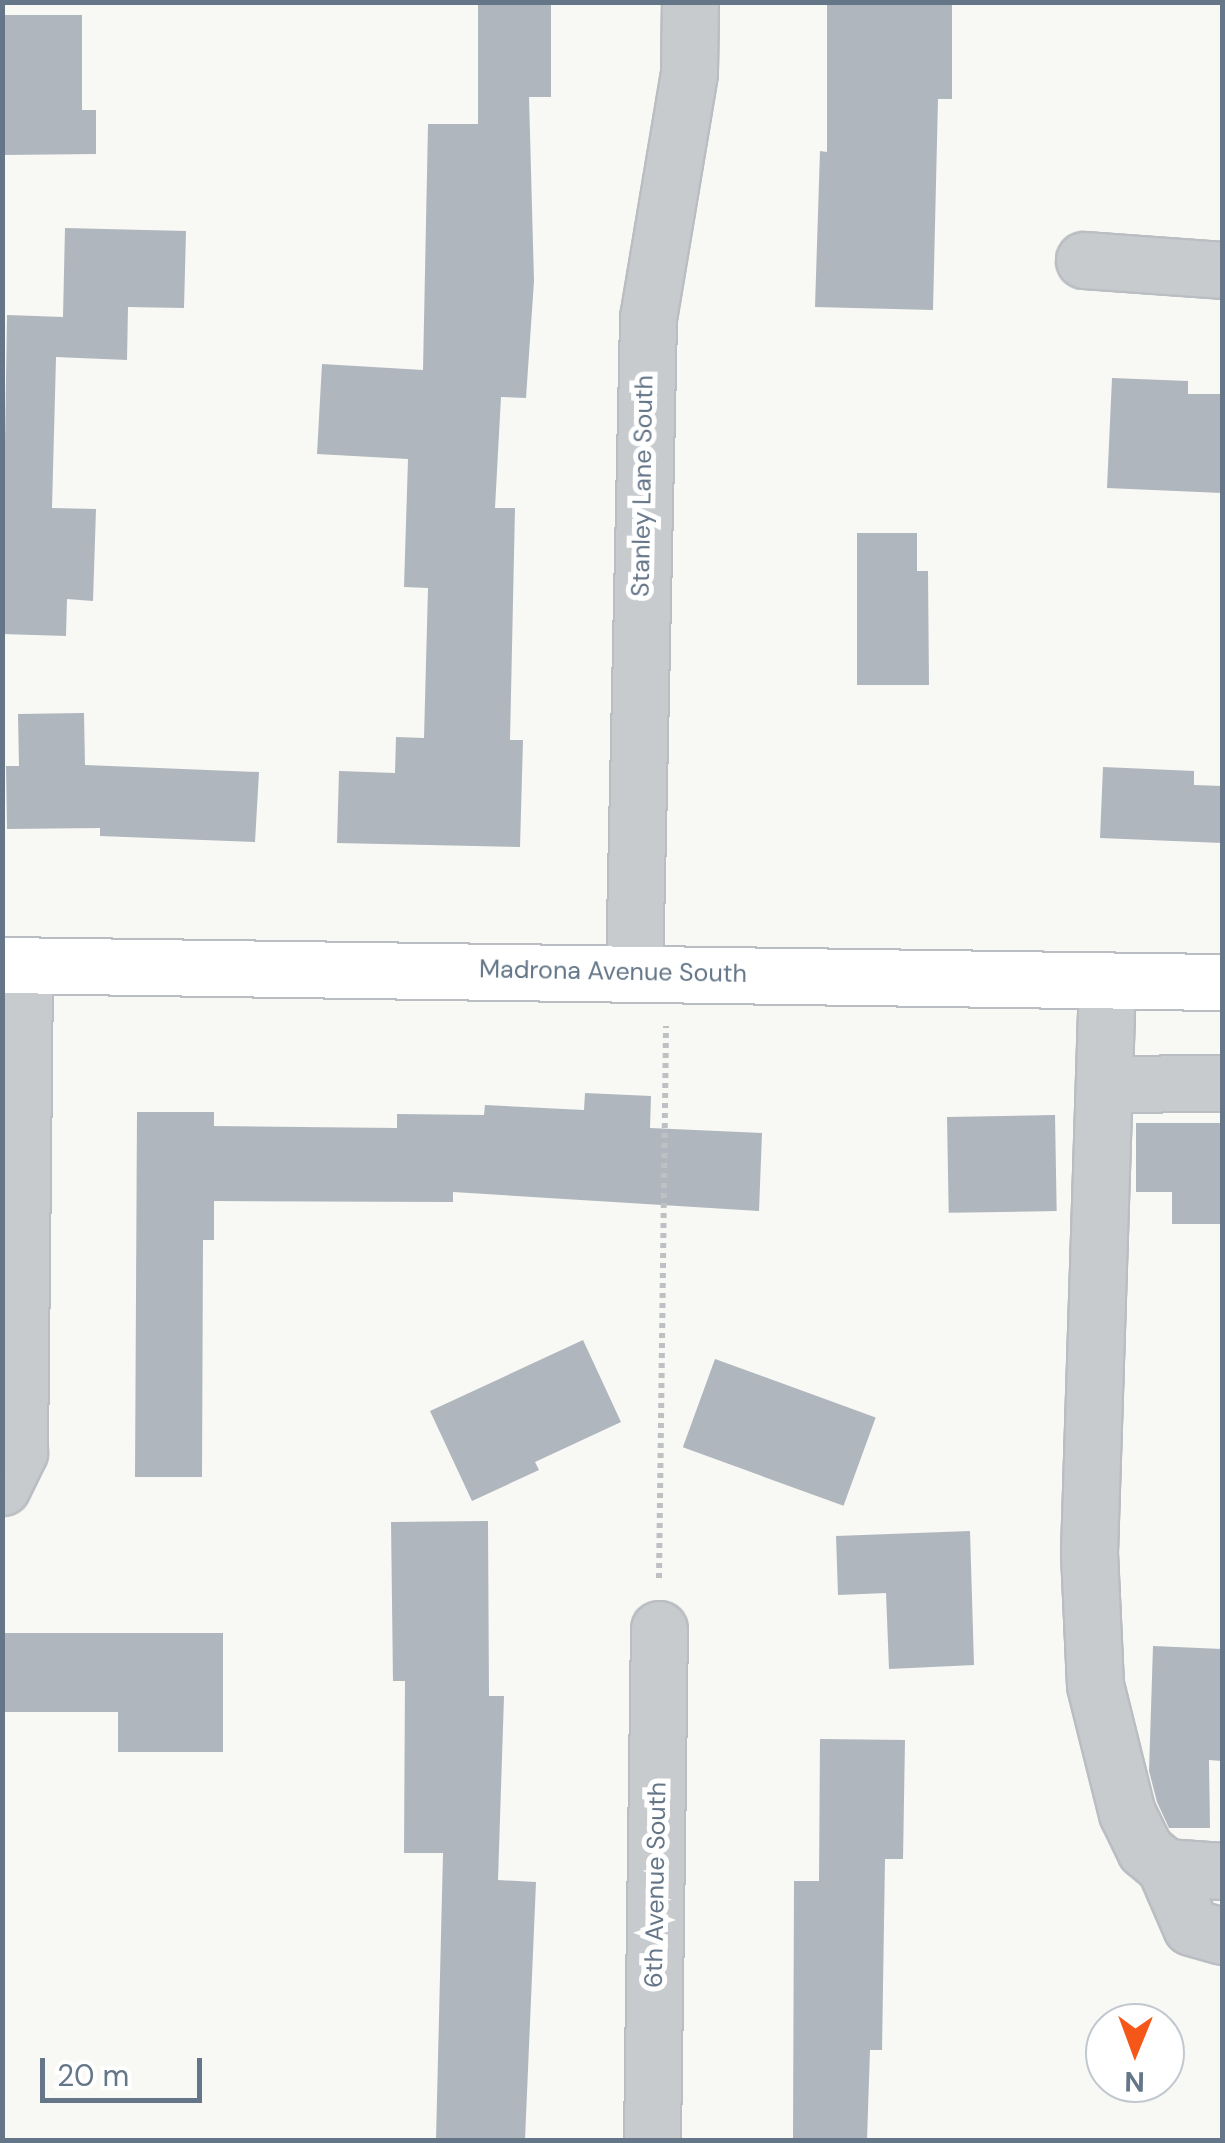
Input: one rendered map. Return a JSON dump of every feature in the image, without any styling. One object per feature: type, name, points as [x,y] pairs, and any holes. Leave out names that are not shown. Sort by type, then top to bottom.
[{"type":"main road","name":"Madrona Avenue South","points":[[13,965],[1222,982]]},
{"type":"street","name":"Stanley Lane South","points":[[650,972],[646,368],[689,72],[690,2]]},
{"type":"street","points":[[1084,260],[1222,270]]},
{"type":"street","points":[[2,1487],[20,1452],[13,965]]},
{"type":"street","points":[[1108,980],[1089,1552],[1094,1685],[1127,1813],[1145,1850],[1166,1866],[1191,1927],[1222,1936]]},
{"type":"street","points":[[1104,1084],[1222,1082]]},
{"type":"street","name":"6th Avenue South","points":[[652,2140],[659,1630]]},
{"type":"street","points":[[1166,1866],[1222,1872]]},
{"type":"path","points":[[650,972],[659,1630]]},
{"type":"building","points":[[478,2],[551,2],[551,97],[529,97],[534,281],[526,398],[501,397],[495,508],[515,508],[510,740],[523,740],[520,847],[337,843],[339,771],[395,773],[396,737],[424,738],[428,588],[404,587],[408,459],[317,454],[322,364],[423,370],[428,124],[478,124]]},
{"type":"building","points":[[827,2],[952,2],[952,99],[938,99],[933,310],[815,307],[820,151],[827,152]]},
{"type":"building","points":[[2,15],[82,15],[82,110],[96,110],[96,154],[2,155]]},
{"type":"building","points":[[65,228],[186,231],[184,308],[128,307],[127,360],[56,357],[52,508],[96,509],[93,601],[67,599],[66,636],[2,634],[7,315],[63,317]]},
{"type":"building","points":[[1112,378],[1188,381],[1188,394],[1222,394],[1222,493],[1107,488]]},
{"type":"building","points":[[857,533],[917,533],[917,571],[928,571],[929,685],[857,685]]},
{"type":"building","points":[[84,713],[85,765],[259,772],[255,842],[100,836],[100,828],[7,829],[6,766],[19,766],[18,714]]},
{"type":"building","points":[[1103,767],[1194,771],[1194,785],[1222,786],[1222,843],[1100,838]]},
{"type":"building","points":[[585,1093],[651,1096],[650,1128],[762,1133],[759,1211],[453,1192],[453,1202],[214,1201],[214,1240],[203,1240],[202,1477],[135,1477],[137,1112],[214,1112],[214,1126],[397,1128],[397,1114],[484,1115],[485,1105],[584,1110]]},
{"type":"building","points":[[1055,1115],[1057,1211],[949,1213],[947,1117]]},
{"type":"building","points":[[1136,1123],[1222,1123],[1222,1224],[1172,1224],[1172,1192],[1136,1192]]},
{"type":"building","points":[[583,1340],[621,1422],[535,1462],[539,1470],[472,1501],[430,1411]]},
{"type":"building","points":[[715,1359],[876,1417],[844,1506],[683,1447]]},
{"type":"building","points":[[488,1521],[489,1696],[504,1696],[498,1880],[536,1882],[525,2140],[436,2140],[443,1853],[404,1853],[405,1681],[393,1681],[391,1522]]},
{"type":"building","points":[[970,1531],[974,1665],[889,1669],[886,1593],[838,1595],[836,1536]]},
{"type":"building","points":[[2,1633],[223,1633],[223,1752],[118,1752],[118,1712],[2,1712]]},
{"type":"building","points":[[1153,1646],[1222,1649],[1222,1761],[1209,1760],[1210,1828],[1169,1828],[1157,1802],[1149,1771]]},
{"type":"building","points":[[820,1739],[905,1740],[903,1859],[885,1859],[882,2050],[870,2050],[867,2140],[793,2140],[794,1881],[819,1881]]}]
